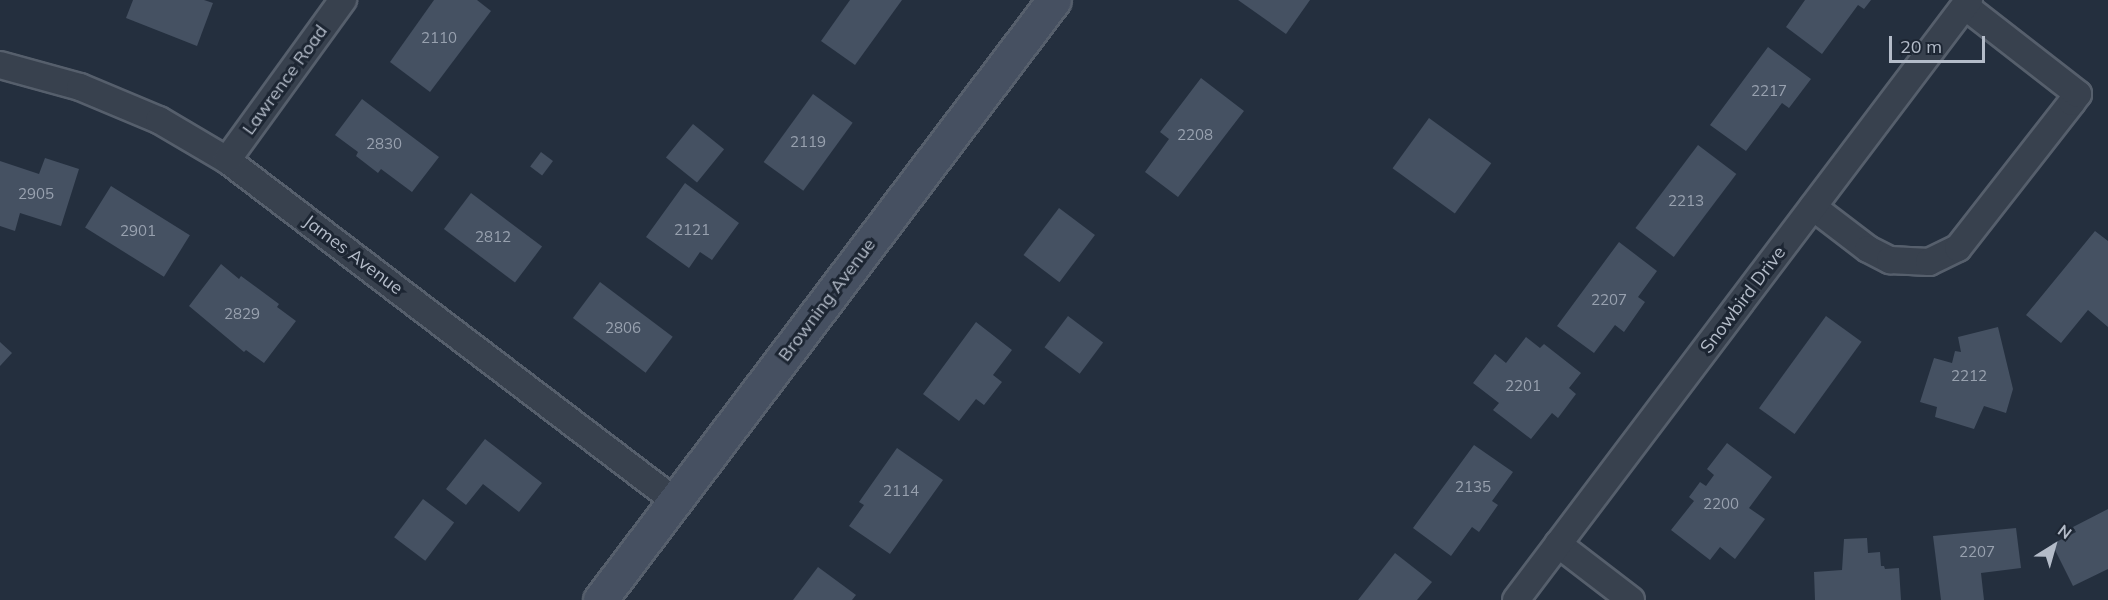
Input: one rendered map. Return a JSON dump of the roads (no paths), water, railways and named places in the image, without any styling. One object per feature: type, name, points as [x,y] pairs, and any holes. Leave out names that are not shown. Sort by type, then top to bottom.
[{"type":"street","name":"Lawrence Road","points":[[227,160],[343,0]]},
{"type":"street","name":"Browning Avenue","points":[[600,600],[1054,0]]},
{"type":"street","name":"Snowbird Drive","points":[[1516,600],[1967,3]]},
{"type":"street","points":[[1813,207],[1851,237],[1890,260],[1929,262],[1958,248],[2078,94],[1967,3]]},
{"type":"street","name":"James Avenue","points":[[0,65],[80,87],[159,120],[227,160],[675,501]]},
{"type":"street","points":[[1558,544],[1631,600]]}]
